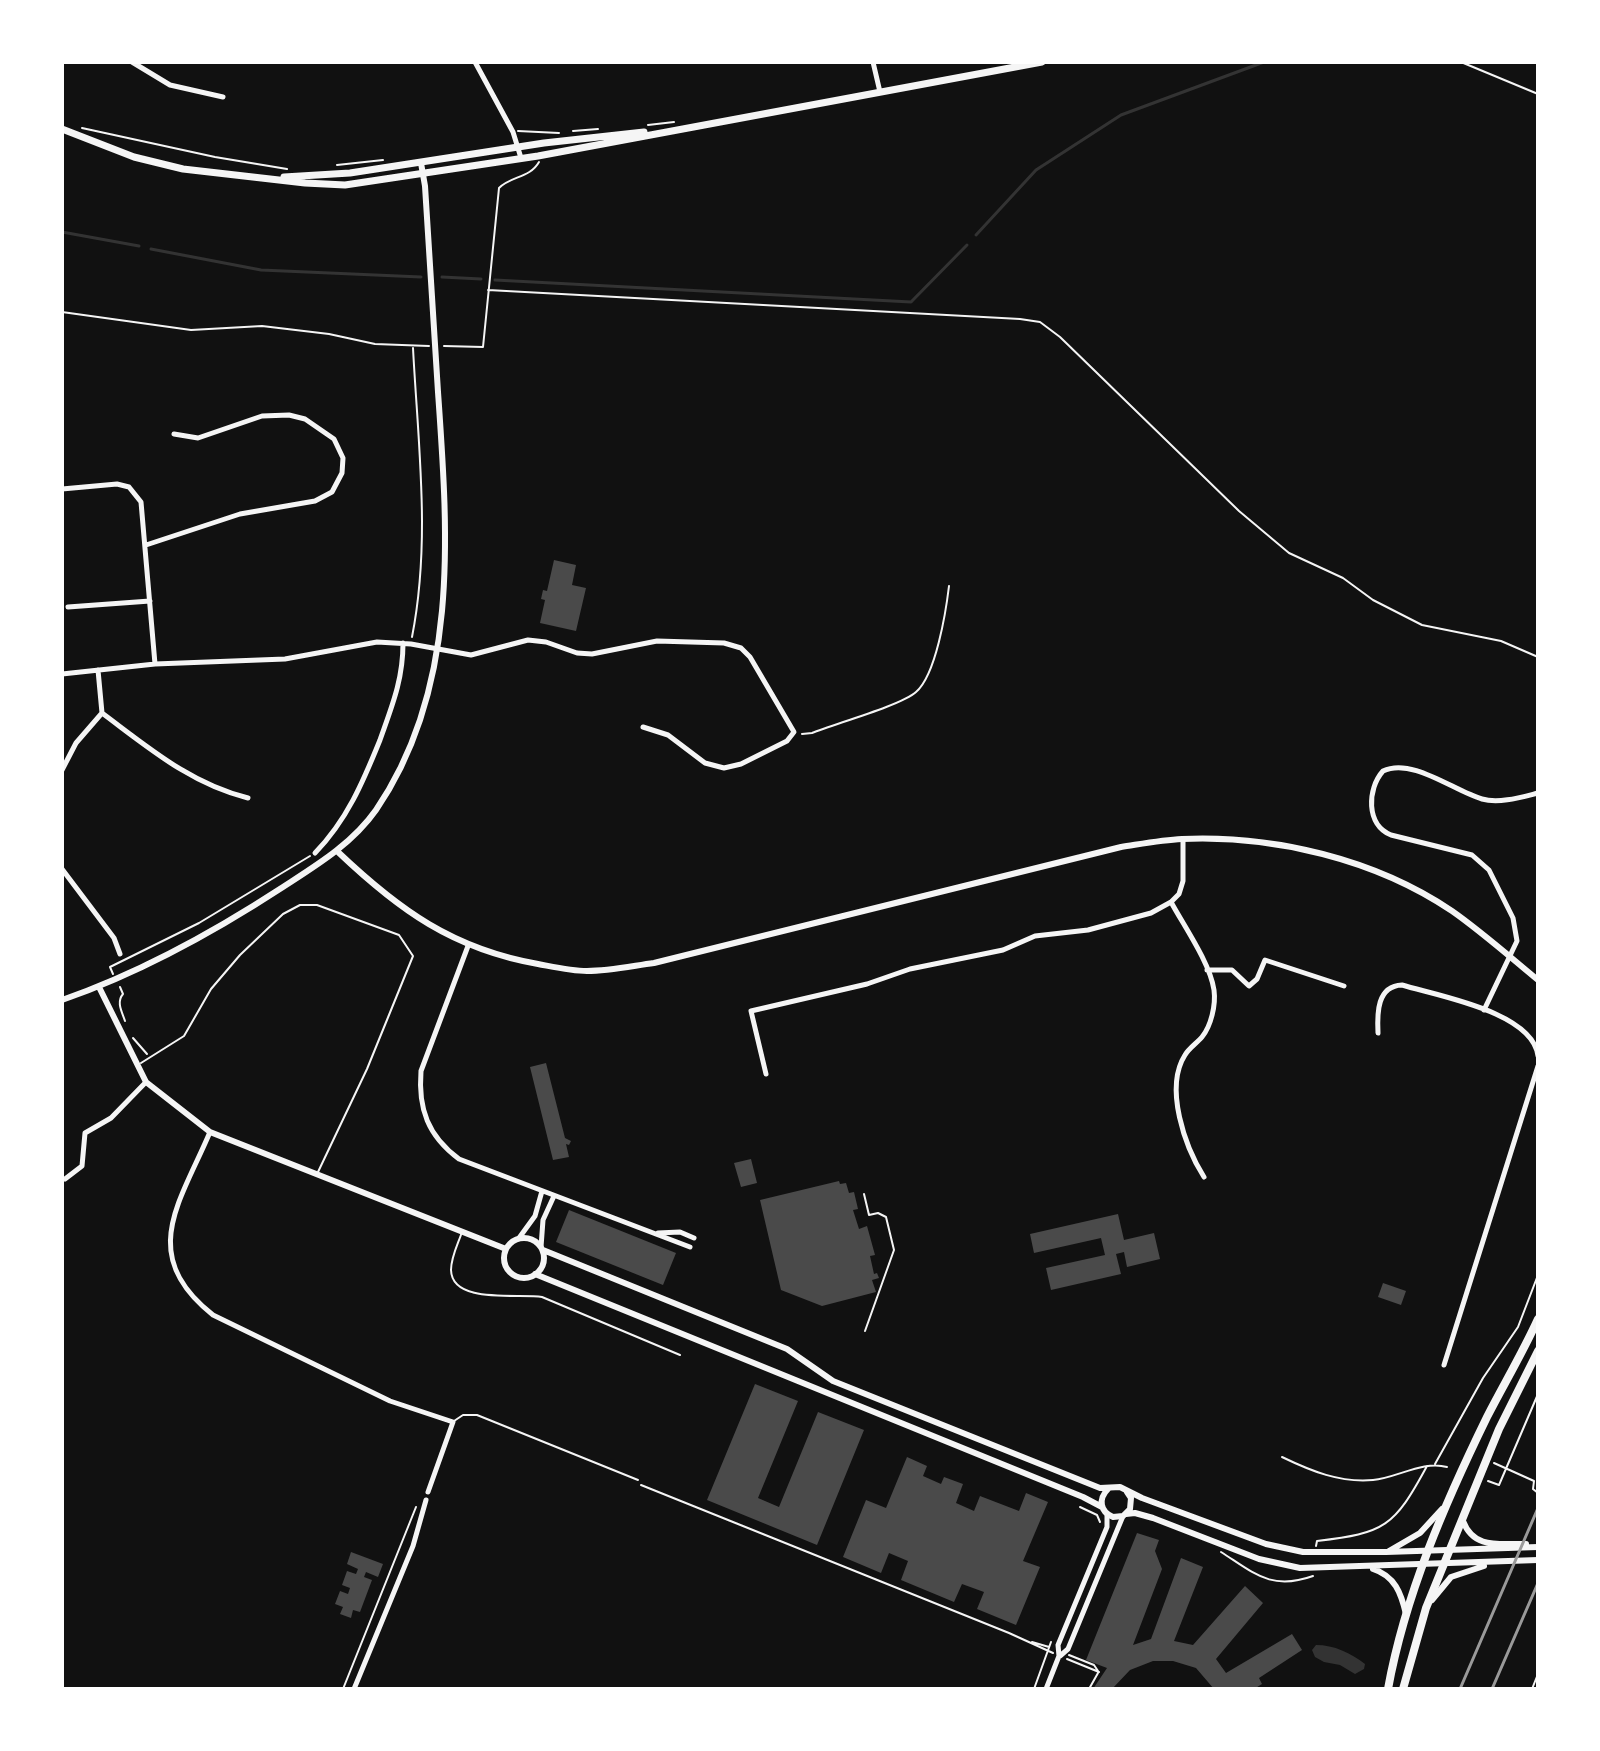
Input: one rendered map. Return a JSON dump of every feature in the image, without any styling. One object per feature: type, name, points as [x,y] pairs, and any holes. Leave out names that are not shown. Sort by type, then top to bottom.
[{"type":"main road","points":[[62,129],[147,161],[183,169],[319,185],[345,185],[538,156],[1042,62]]},
{"type":"main road","points":[[248,177],[350,173],[518,147],[698,126]]},
{"type":"main road","points":[[1388,1689],[1406,1614],[1449,1500],[1538,1319]]},
{"type":"main road","points":[[1403,1689],[1426,1608],[1443,1565],[1499,1429],[1538,1351]]},
{"type":"street","points":[[132,62],[170,85],[223,97]]},
{"type":"street","points":[[475,62],[513,132],[521,159]]},
{"type":"street","points":[[873,62],[880,93]]},
{"type":"street","points":[[62,1000],[99,987],[227,923],[338,852],[375,811],[408,751],[427,696],[442,625],[447,548],[421,163]]},
{"type":"street","points":[[146,545],[240,514],[315,501],[332,492],[342,473],[343,458],[334,439],[305,419],[289,415],[262,416],[198,438],[174,434]]},
{"type":"street","points":[[62,489],[117,484],[129,487],[141,502],[155,664]]},
{"type":"street","points":[[68,607],[150,601]]},
{"type":"street","points":[[62,674],[155,664],[305,657],[362,644],[403,643],[477,654],[528,640],[585,654],[657,641],[724,643],[741,648],[754,662],[793,730],[787,741],[741,764],[724,768],[705,763],[668,735],[643,727]]},
{"type":"street","points":[[315,853],[337,827],[370,768],[401,680],[403,643]]},
{"type":"street","points":[[62,770],[76,743],[102,713],[98,670]]},
{"type":"street","points":[[102,713],[170,765],[221,791],[248,798]]},
{"type":"street","points":[[1484,1010],[1517,941],[1513,918],[1485,865],[1472,855],[1380,830],[1373,815],[1373,786],[1383,771],[1401,767],[1487,800],[1538,793]]},
{"type":"street","points":[[338,852],[367,880],[414,917],[468,946],[514,960],[587,971],[654,963],[1121,847],[1183,839],[1245,841],[1343,860],[1385,875],[1451,911],[1538,980]]},
{"type":"street","points":[[766,1074],[751,1011],[867,984],[910,969],[1003,950],[1035,936],[1088,930],[1147,914],[1171,902],[1179,894],[1183,881],[1183,839]]},
{"type":"street","points":[[62,869],[114,938],[120,954]]},
{"type":"street","points":[[1171,902],[1207,970],[1214,990],[1213,1014],[1205,1033],[1185,1055],[1175,1089],[1189,1152],[1204,1177]]},
{"type":"street","points":[[468,946],[421,1071],[419,1093],[422,1113],[443,1147],[459,1159],[690,1247]]},
{"type":"street","points":[[1207,970],[1232,970],[1249,986],[1257,979],[1265,960],[1344,986]]},
{"type":"street","points":[[1378,1033],[1378,1011],[1385,990],[1402,985],[1484,1010],[1519,1025],[1535,1043],[1538,1056]]},
{"type":"street","points":[[99,987],[146,1082],[210,1132],[506,1249]]},
{"type":"street","points":[[1444,1365],[1538,1066]]},
{"type":"street","points":[[65,1179],[82,1166],[85,1133],[111,1118],[146,1082]]},
{"type":"street","points":[[210,1132],[173,1223],[170,1253],[180,1282],[199,1305],[213,1315],[390,1401],[453,1422],[428,1492]]},
{"type":"street","points":[[542,1191],[535,1216],[519,1238],[506,1249],[504,1260],[513,1274],[524,1278],[535,1274],[542,1266],[543,1220],[554,1196]]},
{"type":"street","points":[[653,1233],[680,1232],[694,1238]]},
{"type":"street","points":[[519,1238],[531,1239],[542,1248],[787,1349],[833,1381],[1100,1488],[1117,1487],[1266,1544],[1303,1552],[1449,1551],[1538,1545]]},
{"type":"street","points":[[535,1274],[1083,1497],[1113,1517],[1135,1513],[1153,1518],[1259,1559],[1300,1568],[1538,1560]]},
{"type":"street","points":[[1102,1507],[1103,1496],[1108,1489]]},
{"type":"street","points":[[1059,1656],[1068,1649],[1132,1503],[1127,1492]]},
{"type":"street","points":[[354,1689],[413,1546],[426,1500]]},
{"type":"street","points":[[1386,1552],[1420,1533],[1449,1500]]},
{"type":"street","points":[[1046,1689],[1059,1656],[1058,1645],[1107,1527],[1107,1514]]},
{"type":"street","points":[[1463,1521],[1474,1539],[1489,1543],[1538,1545]]},
{"type":"street","points":[[1426,1608],[1446,1582],[1461,1572],[1499,1562]]},
{"type":"street","points":[[1365,1568],[1392,1579],[1400,1592],[1406,1614]]},
{"type":"lane","points":[[1461,62],[1538,94]]},
{"type":"lane","points":[[137,1066],[184,1036],[211,989],[240,955],[283,914],[300,905],[317,905],[399,935],[413,956],[367,1069],[316,1174]]},
{"type":"lane","points":[[864,1194],[869,1215],[878,1213],[886,1217],[894,1250],[865,1331]]},
{"type":"lane","points":[[463,1231],[451,1273],[459,1286],[499,1296],[542,1297],[680,1355]]},
{"type":"lane","points":[[453,1422],[463,1415],[477,1415],[638,1480]]},
{"type":"path","points":[[638,126],[674,122]]},
{"type":"path","points":[[80,127],[215,157],[295,169]]},
{"type":"path","points":[[513,132],[527,130],[550,134],[603,129]]},
{"type":"path","points":[[62,312],[191,330],[262,326],[375,344],[483,347],[499,188],[533,171],[538,165],[538,156]]},
{"type":"path","points":[[336,166],[387,160]]},
{"type":"path","points":[[488,290],[1040,322],[1060,337],[1239,511],[1289,553],[1343,578],[1373,600],[1422,625],[1501,641],[1538,657]]},
{"type":"path","points":[[411,644],[420,589],[423,521],[413,347]]},
{"type":"path","points":[[793,730],[802,734],[812,733],[900,701],[917,691],[940,640],[949,586]]},
{"type":"path","points":[[110,967],[199,923],[315,853]]},
{"type":"path","points":[[123,994],[120,1002],[127,1025]]},
{"type":"path","points":[[132,1037],[150,1058]]},
{"type":"path","points":[[1435,1464],[1483,1378],[1518,1327],[1538,1275]]},
{"type":"path","points":[[1487,1481],[1499,1485],[1538,1394]]},
{"type":"path","points":[[1282,1457],[1335,1479],[1374,1480],[1435,1464],[1447,1467]]},
{"type":"path","points":[[1316,1545],[1317,1541],[1359,1534],[1387,1524],[1404,1504],[1427,1466]]},
{"type":"path","points":[[1499,1466],[1534,1481],[1533,1489],[1538,1493]]},
{"type":"path","points":[[663,1494],[1035,1643]]},
{"type":"path","points":[[343,1689],[418,1502],[426,1500]]},
{"type":"path","points":[[1080,1507],[1097,1515],[1100,1525]]},
{"type":"path","points":[[1213,1548],[1244,1569],[1268,1580],[1296,1580],[1315,1574]]},
{"type":"path","points":[[1089,1689],[1099,1672],[1093,1667]]},
{"type":"path","points":[[1532,1689],[1538,1674]]},
{"type":"shaded area","points":[[1316,1645],[1348,1653],[1365,1664],[1364,1669],[1355,1674],[1340,1665],[1324,1662],[1315,1657],[1312,1650]]},
{"type":"building","points":[[554,560],[576,565],[572,585],[586,588],[576,631],[540,623],[545,600],[541,599],[543,590],[547,591]]},
{"type":"building","points":[[546,1063],[565,1138],[571,1141],[569,1145],[566,1144],[569,1157],[553,1160],[530,1067]]},
{"type":"building","points":[[751,1159],[757,1183],[741,1187],[734,1163]]},
{"type":"building","points":[[839,1181],[840,1184],[846,1183],[849,1193],[854,1192],[858,1209],[853,1210],[859,1229],[867,1226],[875,1255],[870,1256],[874,1274],[877,1273],[879,1278],[872,1280],[876,1292],[822,1306],[781,1290],[760,1200]]},
{"type":"building","points":[[569,1210],[676,1253],[663,1285],[556,1242]]},
{"type":"building","points":[[1118,1214],[1124,1240],[1154,1233],[1160,1259],[1127,1267],[1124,1252],[1116,1254],[1121,1274],[1051,1290],[1046,1268],[1105,1255],[1101,1238],[1034,1253],[1030,1234]]},
{"type":"building","points":[[1383,1283],[1406,1291],[1401,1305],[1378,1297]]},
{"type":"building","points":[[755,1384],[798,1401],[758,1498],[779,1507],[818,1412],[864,1430],[817,1545],[707,1500]]},
{"type":"building","points":[[907,1457],[927,1466],[923,1476],[941,1484],[944,1477],[963,1484],[956,1503],[974,1511],[980,1496],[1019,1511],[1026,1493],[1048,1502],[1023,1561],[1040,1567],[1016,1625],[977,1609],[984,1592],[962,1584],[954,1602],[901,1580],[908,1561],[889,1553],[881,1573],[843,1557],[866,1500],[886,1508]]},
{"type":"building","points":[[1137,1533],[1159,1540],[1155,1551],[1162,1569],[1133,1645],[1151,1639],[1181,1558],[1203,1567],[1174,1641],[1193,1645],[1245,1586],[1263,1603],[1216,1659],[1226,1673],[1292,1634],[1302,1650],[1259,1678],[1262,1684],[1254,1689],[1214,1689],[1196,1668],[1173,1661],[1153,1661],[1130,1670],[1112,1689],[1093,1689],[1107,1668],[1086,1660]]},
{"type":"building","points":[[351,1552],[383,1564],[378,1577],[366,1572],[364,1577],[372,1580],[360,1612],[353,1610],[351,1618],[340,1614],[343,1607],[335,1604],[340,1591],[348,1594],[350,1588],[342,1585],[347,1571],[356,1574],[358,1569],[347,1564]]},
{"type":"waterway","points":[[976,235],[1036,170],[1121,115],[1264,62]]},
{"type":"waterway","points":[[62,232],[139,246]]},
{"type":"waterway","points":[[495,280],[911,302],[967,245]]},
{"type":"waterway","points":[[151,249],[261,270],[421,277]]},
{"type":"waterway","points":[[442,277],[481,279]]},
{"type":"railway","points":[[1460,1689],[1538,1508]]},
{"type":"railway","points":[[1492,1689],[1538,1583]]}]
